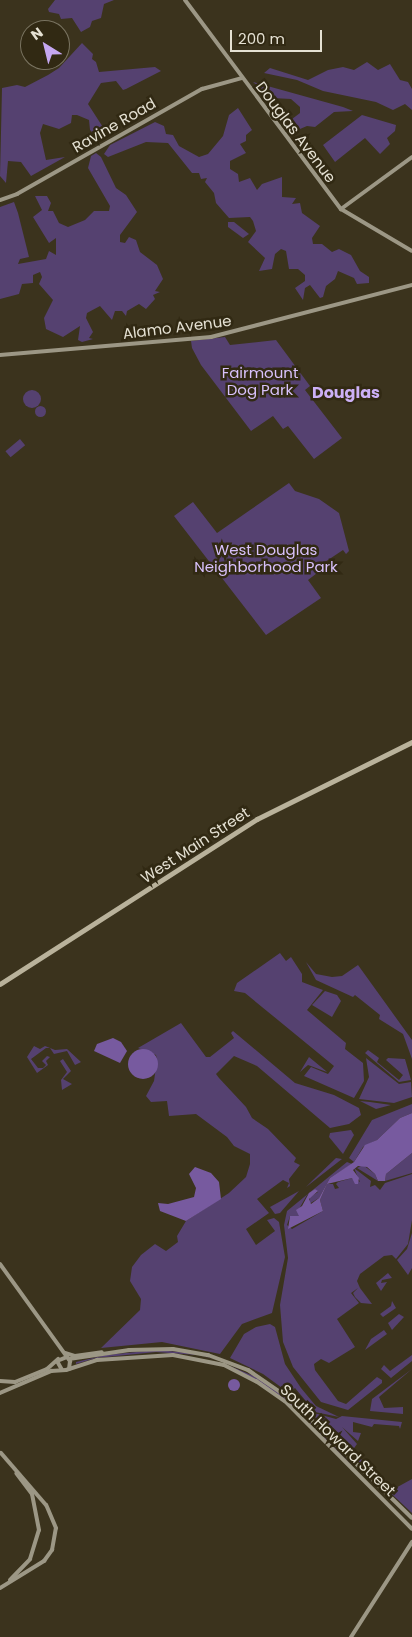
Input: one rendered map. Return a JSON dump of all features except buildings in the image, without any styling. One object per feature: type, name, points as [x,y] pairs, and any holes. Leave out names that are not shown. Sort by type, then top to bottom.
[{"type":"main road","name":"West Main Street","points":[[0,984],[257,820],[412,742]]},
{"type":"street","name":"Douglas Avenue","points":[[185,0],[341,209],[412,251]]},
{"type":"street","name":"Ravine Road","points":[[0,200],[19,193],[202,89],[242,78]]},
{"type":"street","points":[[341,209],[412,157]]},
{"type":"street","name":"Alamo Avenue","points":[[0,355],[211,337],[412,285]]},
{"type":"street","points":[[0,1264],[68,1358],[68,1370]]},
{"type":"street","name":"South Howard Street","points":[[0,1381],[15,1382],[47,1369],[58,1360],[129,1350],[158,1348],[192,1352],[226,1361],[262,1378],[300,1408],[412,1518]]},
{"type":"street","points":[[63,1352],[73,1356],[129,1350]]},
{"type":"street","name":"South Howard Street","points":[[1,1393],[52,1370],[68,1370],[96,1360],[155,1354],[190,1357],[224,1365],[256,1381],[285,1401],[412,1528]]},
{"type":"street","points":[[58,1360],[57,1366],[62,1370]]},
{"type":"street","points":[[0,1381],[4,1386],[1,1393]]},
{"type":"street","points":[[0,1452],[32,1494],[39,1530],[30,1559],[16,1576],[0,1587]]},
{"type":"street","points":[[0,1452],[46,1505],[56,1528],[52,1550],[44,1561],[0,1587]]},
{"type":"street","points":[[387,1502],[392,1498]]},
{"type":"street","points":[[351,1637],[412,1542]]},
{"type":"green space","points":[[55,0],[114,0],[104,4],[101,18],[92,21],[90,27],[81,32],[72,18],[61,19],[59,14],[49,12],[48,9]]},
{"type":"green space","points":[[82,43],[93,54],[92,59],[96,62],[99,72],[155,67],[161,71],[123,90],[116,81],[101,83],[88,104],[108,135],[95,142],[96,136],[90,130],[89,120],[77,115],[72,115],[71,123],[59,129],[43,124],[40,133],[46,160],[65,157],[31,176],[21,162],[8,161],[6,183],[0,176],[2,88],[17,85],[25,87],[56,70],[70,70],[70,56]]},
{"type":"green space","points":[[367,62],[378,70],[390,64],[400,80],[408,82],[412,89],[412,110],[405,104],[393,110],[376,102],[323,91],[297,80],[264,73],[270,68],[308,80],[328,70],[343,67],[354,70]]},
{"type":"green space","points":[[253,82],[353,111],[334,112],[315,127],[307,126],[300,129],[292,119],[300,113],[300,107],[291,99],[272,98]]},
{"type":"green space","points":[[238,108],[252,130],[246,135],[246,141],[240,144],[246,153],[230,161],[230,169],[238,174],[239,182],[250,178],[257,190],[262,184],[282,177],[282,197],[296,198],[292,204],[300,203],[302,213],[320,226],[312,238],[313,244],[322,244],[332,252],[339,249],[351,255],[360,271],[369,277],[369,283],[357,284],[354,278],[338,271],[335,279],[326,286],[323,297],[320,298],[310,285],[305,288],[303,300],[295,288],[305,281],[305,275],[298,269],[289,269],[286,251],[281,249],[275,254],[272,269],[259,271],[265,258],[248,242],[256,231],[253,221],[250,217],[229,218],[216,203],[214,193],[205,182],[207,178],[201,179],[199,173],[192,173],[168,143],[146,142],[108,157],[104,154],[110,145],[155,122],[164,126],[166,134],[173,135],[179,146],[199,157],[208,154],[223,136],[229,115]]},
{"type":"green space","points":[[362,115],[396,125],[395,131],[387,138],[390,144],[380,154],[365,138],[335,162],[323,145]]},
{"type":"green space","points":[[96,153],[101,157],[116,188],[126,195],[137,212],[120,235],[120,242],[125,243],[129,237],[136,240],[140,252],[157,265],[163,279],[155,291],[160,292],[153,295],[155,299],[146,309],[139,304],[127,311],[126,316],[122,311],[115,311],[112,320],[100,306],[87,313],[86,318],[93,332],[89,338],[93,339],[82,342],[78,340],[80,326],[63,337],[46,329],[44,318],[53,300],[39,284],[42,277],[40,272],[33,275],[33,283],[22,284],[19,294],[0,299],[0,207],[14,202],[18,213],[29,257],[20,259],[18,264],[46,259],[49,251],[56,255],[56,238],[49,243],[33,217],[42,210],[35,196],[47,196],[51,203],[48,211],[53,211],[59,223],[68,227],[85,220],[94,211],[109,211],[110,206],[88,168],[91,156]]},
{"type":"green space","points":[[228,222],[234,222],[249,234],[243,238],[228,227]]},
{"type":"green space","name":"Fairmount Dog Park","points":[[225,337],[230,345],[276,340],[310,386],[305,390],[342,438],[314,459],[288,426],[283,429],[273,416],[251,431],[201,365],[192,348],[191,341]]},
{"type":"green space","points":[[32,390],[38,393],[41,399],[38,405],[32,408],[26,405],[23,399],[26,393]]},
{"type":"green space","points":[[40,405],[46,411],[40,417],[34,411]]},
{"type":"green space","points":[[20,439],[25,445],[11,457],[5,451]]},
{"type":"green space","name":"West Douglas Neighborhood Park","points":[[289,483],[295,491],[319,499],[339,513],[349,551],[346,554],[343,550],[319,566],[321,570],[308,580],[321,598],[266,635],[174,516],[193,502],[217,533]]},
{"type":"green space","points":[[280,953],[286,961],[291,957],[302,974],[302,982],[323,990],[307,1010],[346,1043],[345,1049],[363,1063],[364,1081],[354,1098],[304,1076],[311,1067],[328,1074],[334,1066],[245,993],[234,991],[237,983]]},
{"type":"green space","points":[[306,962],[316,974],[332,977],[342,976],[358,965],[412,1040],[412,1059],[403,1034],[379,1019],[380,1015],[355,995],[353,997],[316,980]]},
{"type":"green space","points":[[325,991],[337,995],[341,1001],[332,1017],[312,1005]]},
{"type":"green space","points":[[181,1023],[206,1057],[210,1057],[234,1038],[231,1033],[233,1031],[295,1083],[334,1095],[359,1108],[361,1115],[349,1124],[330,1128],[257,1066],[234,1056],[216,1074],[246,1107],[252,1118],[268,1129],[296,1158],[294,1162],[300,1165],[289,1179],[290,1186],[287,1188],[289,1183],[283,1180],[257,1199],[269,1213],[246,1229],[256,1245],[275,1231],[267,1220],[274,1218],[279,1222],[285,1257],[272,1313],[242,1324],[220,1354],[162,1342],[101,1348],[140,1310],[141,1299],[130,1281],[132,1267],[141,1255],[155,1244],[166,1251],[178,1242],[177,1236],[186,1221],[229,1193],[246,1177],[250,1164],[250,1154],[234,1146],[227,1137],[196,1114],[169,1116],[167,1101],[151,1102],[146,1096],[154,1081],[157,1060],[156,1055],[138,1048]]},
{"type":"green space","points":[[34,1046],[40,1049],[45,1046],[50,1048],[46,1048],[31,1059],[38,1068],[43,1068],[46,1065],[42,1061],[47,1056],[50,1057],[46,1061],[48,1065],[37,1073],[27,1057]]},
{"type":"green space","points":[[50,1048],[55,1050],[67,1049],[81,1062],[75,1065],[67,1051],[54,1054]]},
{"type":"green space","points":[[368,1050],[379,1058],[377,1062],[399,1080],[403,1075],[386,1060],[388,1058],[405,1059],[411,1080],[399,1082],[365,1053]]},
{"type":"green space","points":[[309,1057],[327,1072],[308,1065],[300,1072]]},
{"type":"green space","points":[[366,1058],[399,1084],[411,1082],[412,1097],[394,1103],[359,1099],[369,1077]]},
{"type":"green space","points":[[63,1059],[71,1071],[63,1079],[72,1084],[62,1090],[61,1080],[67,1072],[60,1061]]},
{"type":"green space","points":[[360,1101],[370,1102],[391,1105],[376,1109]]},
{"type":"green space","points":[[412,1104],[412,1113],[400,1118],[377,1140],[363,1147],[354,1162],[349,1158],[372,1120]]},
{"type":"green space","points":[[351,1130],[354,1135],[343,1154],[329,1137],[330,1133]]},
{"type":"green space","points":[[412,1153],[412,1173],[385,1181],[386,1174]]},
{"type":"green space","points":[[336,1158],[342,1159],[306,1187],[313,1180]]},
{"type":"green space","points":[[347,1162],[352,1164],[330,1178],[319,1198],[309,1204],[310,1197],[318,1192],[315,1189],[307,1195],[299,1209],[299,1216],[290,1216],[287,1225],[292,1229],[323,1211],[320,1200],[327,1184],[333,1184],[335,1189],[339,1188],[336,1184],[338,1182],[352,1178],[360,1182],[354,1168],[371,1181],[370,1187],[375,1185],[380,1190],[385,1183],[412,1174],[412,1220],[408,1244],[396,1259],[392,1255],[384,1256],[360,1274],[357,1281],[372,1304],[361,1303],[355,1297],[353,1293],[358,1288],[351,1293],[359,1303],[337,1319],[355,1347],[329,1363],[321,1359],[314,1364],[315,1370],[338,1401],[346,1404],[377,1377],[382,1380],[382,1383],[348,1410],[321,1402],[293,1367],[283,1342],[280,1305],[288,1258],[284,1225],[287,1211]]},
{"type":"green space","points":[[363,1165],[375,1174],[378,1181],[357,1168]]},
{"type":"green space","points":[[299,1191],[280,1213],[275,1214],[270,1207]]},
{"type":"green space","points":[[412,1233],[412,1268],[408,1275],[397,1260],[407,1249]]},
{"type":"green space","points":[[388,1273],[392,1278],[382,1280],[381,1283],[387,1282],[381,1291],[376,1283]]},
{"type":"green space","points":[[392,1301],[396,1308],[383,1317],[380,1314],[391,1306]]},
{"type":"green space","points":[[399,1314],[404,1317],[392,1330],[388,1323]]},
{"type":"green space","points":[[270,1324],[275,1327],[285,1364],[301,1388],[316,1406],[339,1417],[315,1412],[295,1388],[289,1393],[263,1374],[230,1358],[244,1334],[256,1327]]},
{"type":"green space","points":[[384,1330],[387,1334],[365,1350],[371,1339]]},
{"type":"green space","points":[[157,1350],[198,1355],[156,1352],[96,1358],[76,1364],[76,1362],[106,1355]]},
{"type":"green space","points":[[412,1355],[412,1361],[391,1378],[381,1369],[384,1365],[390,1371]]},
{"type":"green space","points":[[230,1366],[256,1377],[285,1397],[354,1467],[285,1399]]},
{"type":"green space","points":[[412,1369],[379,1397],[384,1408],[403,1407],[403,1414],[370,1411],[372,1399]]},
{"type":"green space","points":[[310,1412],[336,1419],[342,1416],[402,1422],[400,1429],[399,1426],[374,1424],[372,1427],[353,1422],[353,1432],[361,1433],[358,1441],[342,1427],[357,1444],[352,1451],[381,1477],[377,1480]]},
{"type":"green space","points":[[412,1479],[412,1513],[381,1484],[385,1480],[392,1490]]},
{"type":"shaded area","points":[[113,1038],[121,1042],[127,1051],[120,1063],[94,1051],[97,1044]]},
{"type":"shaded area","points":[[143,1049],[154,1053],[158,1064],[154,1075],[143,1079],[132,1075],[128,1064],[132,1053]]},
{"type":"shaded area","points":[[412,1113],[412,1153],[386,1174],[385,1181],[378,1181],[375,1174],[367,1167],[358,1166],[353,1170],[359,1178],[358,1184],[355,1184],[352,1178],[327,1184],[320,1200],[323,1211],[288,1229],[290,1216],[299,1216],[296,1210],[302,1206],[309,1193],[315,1189],[318,1191],[309,1199],[311,1204],[319,1198],[330,1178],[354,1162],[365,1145],[377,1140],[400,1118]]},
{"type":"shaded area","points":[[195,1167],[211,1173],[219,1182],[221,1199],[186,1221],[160,1211],[158,1203],[168,1204],[194,1197],[196,1188],[189,1174]]},
{"type":"shaded area","points":[[232,1379],[236,1379],[240,1385],[236,1391],[232,1391],[228,1387],[228,1383]]},
{"type":"district","name":"Douglas","points":[[346,393]]}]
